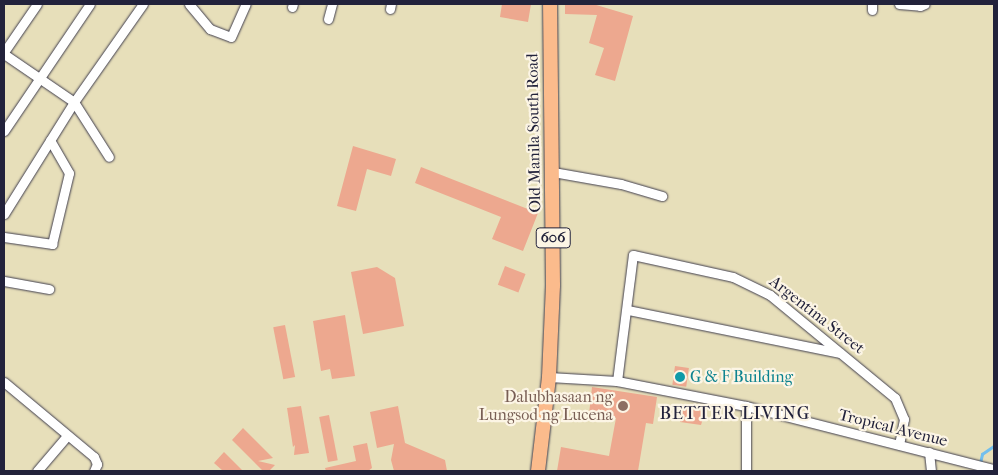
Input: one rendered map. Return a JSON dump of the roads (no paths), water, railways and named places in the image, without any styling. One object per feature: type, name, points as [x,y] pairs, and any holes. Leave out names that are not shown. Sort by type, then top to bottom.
[{"type":"main road","name":"Old Manila South Road","points":[[538,471],[549,377],[553,285],[550,4]]},
{"type":"street","points":[[37,4],[4,53],[74,102],[109,157]]},
{"type":"street","points":[[4,131],[90,4]]},
{"type":"street","points":[[4,214],[74,102],[143,4]]},
{"type":"street","points":[[192,5],[210,29],[231,37],[246,4]]},
{"type":"street","points":[[328,19],[332,4]]},
{"type":"street","points":[[899,4],[926,4]]},
{"type":"street","points":[[4,237],[52,244],[69,172],[50,140]]},
{"type":"street","points":[[553,172],[621,184],[662,196]]},
{"type":"street","name":"Argentina Street","points":[[628,310],[633,255],[746,281],[770,295],[843,354],[900,404],[904,419],[898,445]]},
{"type":"street","points":[[4,281],[49,289]]},
{"type":"street","points":[[617,381],[628,310],[843,354]]},
{"type":"street","name":"Tropical Avenue","points":[[549,377],[617,381],[746,406],[994,469]]},
{"type":"street","points":[[4,382],[66,437],[94,457],[98,464],[94,471]]},
{"type":"street","points":[[746,406],[746,471]]},
{"type":"street","points":[[37,471],[66,437]]},
{"type":"street","points":[[929,452],[931,471]]},
{"type":"waterway","points":[[980,463],[982,454],[994,446]]},
{"type":"place","name":"G & F Building","points":[[680,377]]},
{"type":"place","name":"Dalubhasaan ng Lungsod ng Lucena","points":[[623,406]]},
{"type":"district","name":"BETTER LIVING","points":[[735,414]]}]
